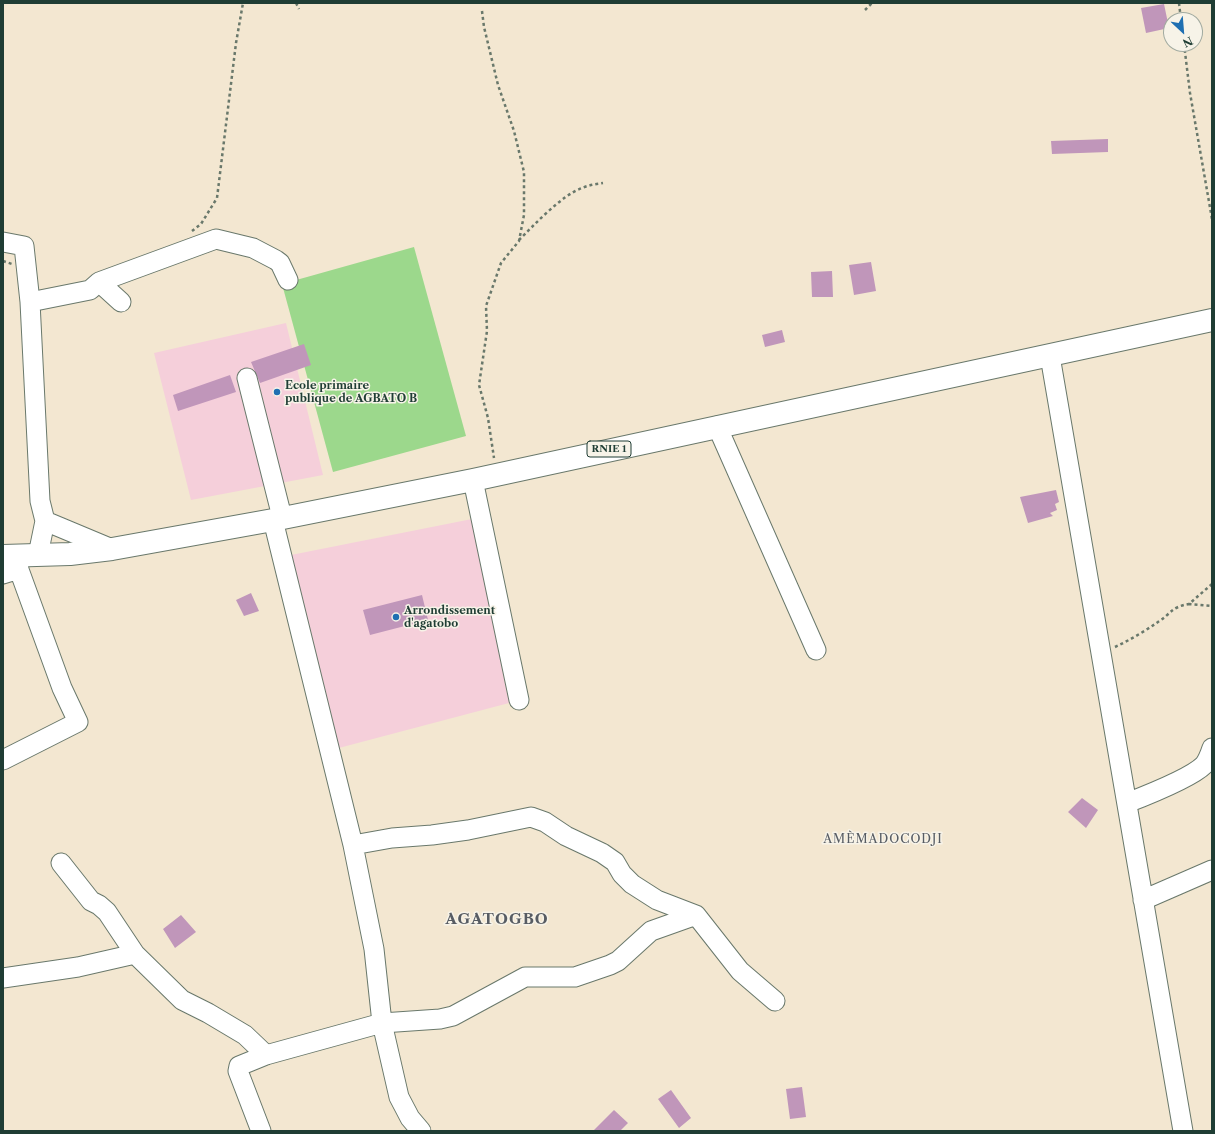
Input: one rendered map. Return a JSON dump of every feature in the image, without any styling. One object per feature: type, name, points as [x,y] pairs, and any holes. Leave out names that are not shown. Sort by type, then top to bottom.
[{"type":"highway","name":"RNIE 1","points":[[10,564],[38,555],[70,554],[112,549],[473,480],[1212,320]]},
{"type":"street","points":[[30,302],[90,290],[99,282],[216,239],[246,246],[276,260],[280,263],[288,280]]},
{"type":"street","points":[[3,242],[24,246],[30,302],[40,501],[45,521],[38,555]]},
{"type":"street","points":[[99,282],[121,302]]},
{"type":"street","points":[[1050,356],[1183,1131]]},
{"type":"street","points":[[247,378],[353,845],[374,949],[382,1023],[399,1097],[410,1118],[421,1131]]},
{"type":"street","points":[[717,426],[816,650]]},
{"type":"street","points":[[473,480],[519,700]]},
{"type":"street","points":[[45,521],[112,549]]},
{"type":"street","points":[[3,760],[78,722],[62,688],[10,564]]},
{"type":"street","points":[[1127,803],[1200,768],[1209,757],[1212,748]]},
{"type":"street","points":[[353,845],[392,838],[432,835],[468,830],[531,818],[545,822],[566,836],[602,853],[615,862],[622,874],[632,884],[657,900],[696,914],[737,968],[776,1001]]},
{"type":"street","points":[[61,863],[91,900],[107,912],[135,954],[182,1000],[208,1013],[245,1035],[266,1055]]},
{"type":"street","points":[[1143,900],[1212,870]]},
{"type":"street","points":[[261,1131],[237,1068],[239,1066],[266,1055],[382,1023],[440,1019],[454,1016],[525,977],[575,977],[610,966],[618,961],[651,931],[696,914]]},
{"type":"street","points":[[3,978],[78,967],[135,954]]},
{"type":"path","points":[[201,224],[217,198],[236,43],[243,3]]},
{"type":"path","points":[[296,3],[299,9]]},
{"type":"path","points":[[865,10],[872,3]]},
{"type":"path","points":[[482,11],[484,26],[498,84],[514,131],[524,172],[524,215],[519,241]]},
{"type":"path","points":[[1185,52],[1190,93],[1212,219]]},
{"type":"path","points":[[495,475],[494,452],[488,418],[479,384],[487,331],[486,306],[501,263],[534,224],[570,194],[580,188],[604,183]]},
{"type":"path","points":[[1189,604],[1212,584]]},
{"type":"path","points":[[1112,648],[1156,624],[1172,609],[1189,604],[1212,606]]},
{"type":"shaded area","points":[[286,323],[323,475],[191,500],[154,353]]},
{"type":"shaded area","points":[[472,519],[509,703],[335,749],[291,555]]},
{"type":"green space","points":[[414,247],[466,436],[333,472],[282,284]]},
{"type":"building","points":[[1164,4],[1166,12],[1163,12],[1163,29],[1146,33],[1141,8]]},
{"type":"building","points":[[1108,139],[1108,152],[1052,154],[1051,141]]},
{"type":"building","points":[[871,262],[876,291],[854,295],[849,265]]},
{"type":"building","points":[[832,271],[833,297],[812,297],[811,272]]},
{"type":"building","points":[[782,330],[785,342],[765,347],[762,335]]},
{"type":"building","points":[[304,344],[311,365],[260,383],[251,362]]},
{"type":"building","points":[[230,375],[236,392],[178,411],[173,395]]},
{"type":"building","points":[[1056,490],[1059,502],[1055,504],[1057,510],[1050,513],[1053,516],[1028,523],[1020,497]]},
{"type":"building","points":[[251,593],[259,611],[244,616],[236,600]]},
{"type":"building","points":[[422,595],[428,620],[370,635],[363,610]]},
{"type":"building","points":[[1082,798],[1098,810],[1086,828],[1068,812]]},
{"type":"building","points":[[181,915],[196,932],[175,948],[163,929]]},
{"type":"building","points":[[802,1087],[806,1117],[790,1119],[786,1089]]},
{"type":"building","points":[[671,1090],[691,1118],[679,1128],[658,1099]]},
{"type":"building","points":[[614,1110],[628,1123],[620,1131],[593,1131]]},
{"type":"place","name":"Ecole primaire publique de AGBATO B","points":[[277,392]]},
{"type":"place","name":"Arrondissement d'agatobo","points":[[396,617]]},
{"type":"district","name":"AMÈMADOCODJI","points":[[883,840]]},
{"type":"district","name":"AGATOGBO","points":[[497,920]]}]
